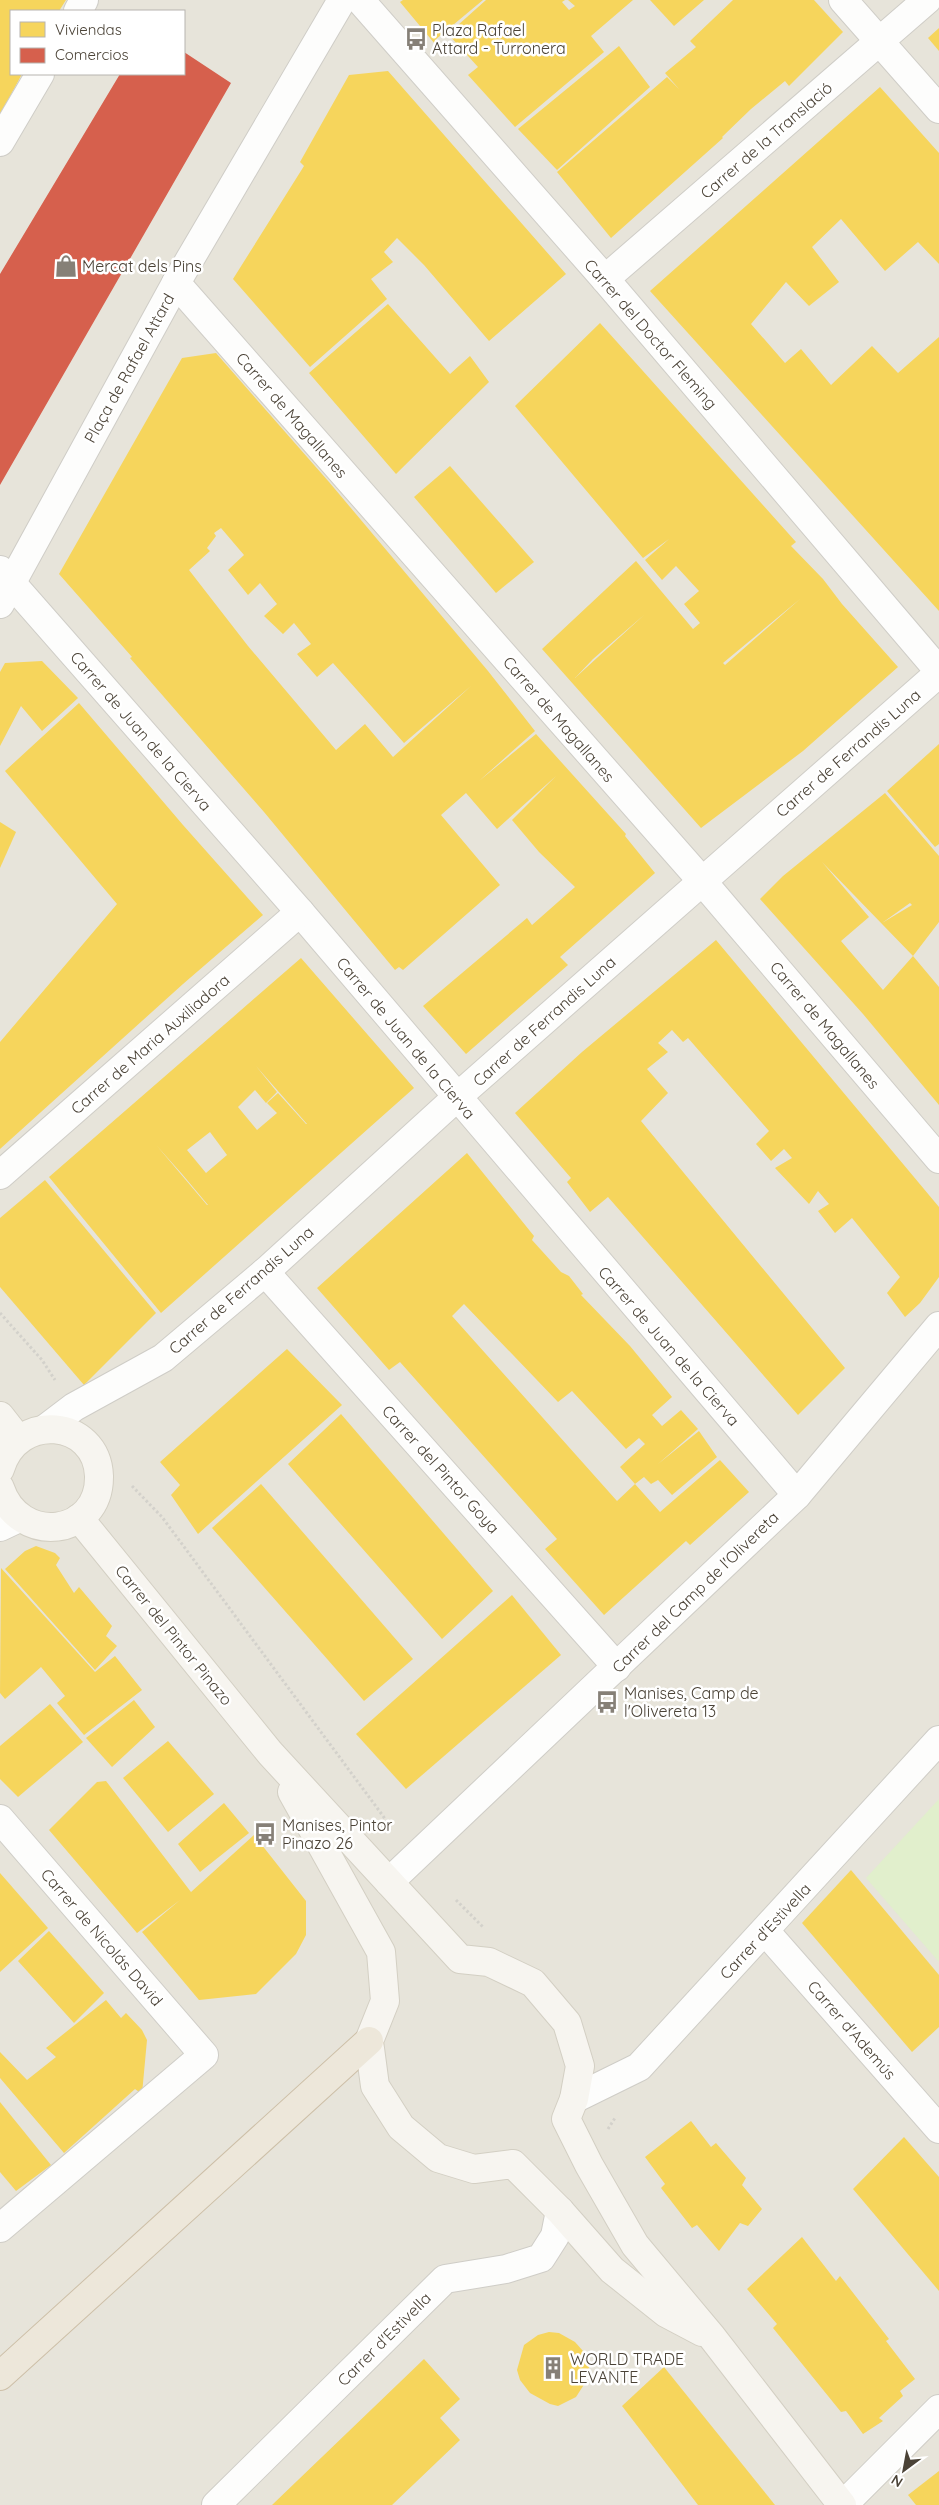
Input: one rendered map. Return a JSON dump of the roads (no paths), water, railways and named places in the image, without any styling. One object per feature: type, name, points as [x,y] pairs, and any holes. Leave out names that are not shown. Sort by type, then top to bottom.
[{"type":"highway","points":[[0,2376],[369,2041]]},
{"type":"street","name":"Plaça de Rafael Attard","points":[[4,586],[176,283],[342,0]]},
{"type":"street","name":"Carrer del Doctor Fleming","points":[[360,0],[605,279],[939,672]]},
{"type":"street","points":[[843,0],[939,109]]},
{"type":"street","name":"Carrer de la Translació","points":[[605,279],[927,0]]},
{"type":"street","points":[[0,142],[39,75]]},
{"type":"street","name":"Carrer de Magallanes","points":[[176,283],[702,881],[939,1159]]},
{"type":"street","name":"Carrer de Juan de la Cierva","points":[[4,586],[300,912],[456,1098],[797,1495]]},
{"type":"street","name":"Carrer de Ferrandis Luna","points":[[45,1429],[74,1407],[163,1358],[264,1272],[456,1098],[939,672]]},
{"type":"street","name":"Carrer de Maria Auxiliadora","points":[[0,1175],[300,912]]},
{"type":"street","name":"Carrer del Pintor Goya","points":[[264,1272],[617,1666]]},
{"type":"street","name":"Carrer del Camp de l'Olivereta","points":[[389,1882],[797,1495],[939,1326]]},
{"type":"street","points":[[0,1416],[18,1440]]},
{"type":"street","points":[[0,1469],[6,1453],[18,1440],[26,1434],[45,1429],[60,1430],[74,1435],[88,1448],[97,1465],[96,1495],[86,1512],[63,1526],[44,1528],[10,1522],[7,1505],[0,1488]]},
{"type":"street","name":"Carrer del Pintor Pinazo","points":[[79,1518],[270,1753],[460,1959],[489,1962],[533,1983],[567,2022],[580,2066],[570,2109]]},
{"type":"street","name":"Carrer d'Estivella","points":[[570,2109],[639,2067],[939,1740]]},
{"type":"street","name":"Carrer del Pintor Pinazo","points":[[270,1753],[381,1952],[385,2002],[369,2041]]},
{"type":"street","name":"Carrer de Nicolás David","points":[[0,1819],[204,2055],[0,2228]]},
{"type":"street","name":"Carrer d'Ademús","points":[[765,1931],[939,2129]]},
{"type":"street","points":[[369,2041],[375,2086],[400,2127],[438,2158],[474,2169],[512,2164],[560,2212],[612,2270],[666,2313],[712,2337]]},
{"type":"street","points":[[570,2109],[589,2165],[635,2245],[712,2337],[843,2505],[939,2409]]},
{"type":"street","name":"Carrer d'Estivella","points":[[216,2505],[445,2278],[506,2269],[541,2258],[555,2236],[560,2212]]},
{"type":"place","name":"Plaza Rafael Attard - Turronera","points":[[416,39]]},
{"type":"place","name":"Mercat dels Pins","points":[[66,266]]},
{"type":"place","name":"Manises, Camp de l'Olivereta 13","points":[[607,1702]]},
{"type":"place","name":"Manises, Pintor Pinazo 26","points":[[265,1834]]},
{"type":"place","name":"WORLD TRADE LEVANTE","points":[[553,2368]]}]
